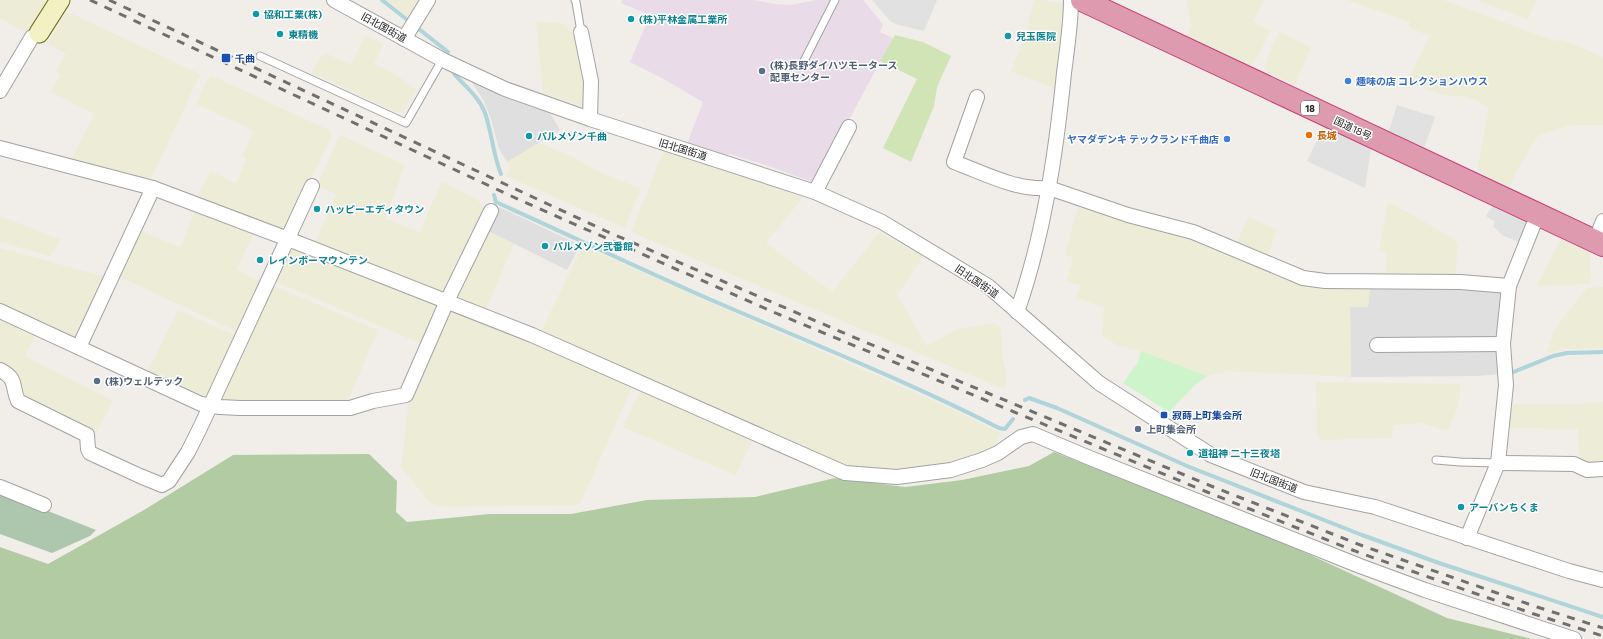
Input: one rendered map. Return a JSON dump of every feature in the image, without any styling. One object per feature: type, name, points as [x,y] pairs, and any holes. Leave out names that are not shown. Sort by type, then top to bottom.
[{"type":"highway","name":"国道18号","points":[[1082,0],[1599,244]]},
{"type":"street","points":[[0,91],[32,38],[39,33],[60,0]]},
{"type":"street","name":"旧北国街道","points":[[334,0],[410,30],[442,60],[505,89],[590,119],[815,192],[882,222],[988,286],[1099,383],[1211,455],[1304,492],[1375,507],[1569,572],[1603,580]]},
{"type":"street","points":[[410,30],[428,0]]},
{"type":"street","points":[[1017,312],[1027,284],[1049,188],[1062,96],[1071,0]]},
{"type":"street","points":[[580,32],[591,81],[590,119]]},
{"type":"street","points":[[977,97],[954,162],[1010,183],[1037,189],[1049,188],[1128,215],[1193,232],[1303,278],[1325,281],[1460,282],[1509,286]]},
{"type":"street","points":[[815,192],[849,127]]},
{"type":"street","points":[[0,148],[153,188],[288,239],[532,335],[845,473],[897,477],[951,470],[998,453],[1021,437],[1033,434],[1240,519],[1425,590],[1574,639]]},
{"type":"street","points":[[0,370],[9,375],[13,381],[14,391],[18,401],[87,436],[88,449],[90,453],[140,476],[162,484],[169,481],[188,452],[312,186]]},
{"type":"street","points":[[79,347],[153,188]]},
{"type":"street","points":[[0,311],[201,404],[240,408],[350,408],[373,401],[406,395],[447,301],[491,211]]},
{"type":"street","points":[[1467,538],[1498,462],[1506,385],[1504,344],[1509,286],[1533,226],[1539,216]]},
{"type":"street","points":[[1599,244],[1603,221]]},
{"type":"street","points":[[1377,345],[1504,344]]},
{"type":"street","points":[[1498,462],[1574,464],[1587,470],[1603,469]]},
{"type":"street","points":[[0,487],[44,505]]},
{"type":"lane","points":[[575,0],[580,32]]},
{"type":"lane","points":[[804,61],[835,0]]},
{"type":"lane","points":[[260,56],[406,123],[442,60]]},
{"type":"lane","points":[[1436,460],[1460,462],[1498,462]]},
{"type":"shaded area","points":[[622,0],[754,0],[774,4],[791,5],[816,0],[863,0],[883,24],[880,32],[893,38],[815,183],[766,165],[730,154],[721,155],[687,144],[703,102],[660,77],[630,62],[650,15],[621,3]]},
{"type":"shaded area","points":[[872,0],[937,0],[924,31],[890,21]]},
{"type":"shaded area","points":[[469,78],[500,96],[550,113],[560,130],[507,162],[499,149],[492,122],[484,101]]},
{"type":"shaded area","points":[[1397,105],[1435,117],[1424,148],[1389,131]]},
{"type":"shaded area","points":[[1324,126],[1371,148],[1365,188],[1307,161]]},
{"type":"shaded area","points":[[1495,203],[1528,219],[1519,242],[1502,235],[1493,226],[1495,222],[1486,216]]},
{"type":"shaded area","points":[[499,207],[580,245],[567,270],[488,231]]},
{"type":"shaded area","points":[[1370,286],[1502,290],[1500,374],[1476,376],[1351,377],[1350,307],[1368,307]]},
{"type":"green space","points":[[0,0],[47,0],[48,2],[29,34],[0,18]]},
{"type":"green space","points":[[386,0],[421,0],[409,17]]},
{"type":"green space","points":[[1034,0],[1059,2],[1065,5],[1056,89],[1011,71],[1025,38]]},
{"type":"green space","points":[[1187,0],[1264,0],[1253,22],[1270,31],[1258,56],[1250,66],[1187,36],[1191,26]]},
{"type":"green space","points":[[1347,0],[1443,0],[1555,41],[1563,40],[1603,57],[1603,125],[1570,125],[1538,136],[1517,170],[1510,187],[1477,171],[1489,108],[1477,101],[1463,96],[1443,95],[1407,82],[1429,36],[1409,27],[1410,22]]},
{"type":"green space","points":[[1477,0],[1537,0],[1528,19]]},
{"type":"green space","points":[[65,13],[70,13],[200,74],[152,177],[146,180],[71,161],[94,114],[51,92],[61,75],[56,71],[66,54],[48,44]]},
{"type":"green space","points":[[536,21],[565,24],[576,35],[585,81],[585,107],[543,93]]},
{"type":"green space","points":[[1279,32],[1311,47],[1295,85],[1264,71],[1269,53]]},
{"type":"green space","points":[[365,35],[383,44],[374,64],[395,74],[416,90],[403,111],[399,113],[312,73],[319,59],[325,53],[351,65]]},
{"type":"green space","points":[[895,35],[923,42],[951,56],[937,87],[934,106],[911,162],[883,148],[917,79],[880,61]]},
{"type":"green space","points":[[212,76],[331,131],[332,136],[287,229],[282,232],[196,198],[210,171],[236,183],[246,159],[242,156],[254,131],[196,104],[208,78]]},
{"type":"green space","points":[[340,135],[405,165],[385,219],[419,232],[442,182],[478,200],[483,209],[443,293],[314,244],[337,194],[317,186]]},
{"type":"green space","points":[[539,143],[571,156],[602,173],[641,189],[625,228],[506,176],[510,167],[507,162]]},
{"type":"green space","points":[[664,150],[803,197],[766,243],[832,292],[879,233],[924,256],[897,295],[927,346],[958,329],[994,323],[1001,328],[1002,356],[1007,378],[1004,389],[631,232]]},
{"type":"green space","points":[[1388,202],[1446,234],[1458,243],[1455,274],[1386,274],[1387,252],[1379,251]]},
{"type":"green space","points":[[1079,203],[1192,237],[1304,285],[1370,286],[1368,307],[1350,307],[1351,377],[1226,371],[1207,376],[1141,351],[1117,345],[1102,336],[1104,307],[1076,298],[1080,285],[1067,281],[1073,258],[1065,255]]},
{"type":"green space","points":[[195,211],[253,233],[237,270],[263,283],[240,333],[118,276],[140,231],[180,247]]},
{"type":"green space","points":[[0,216],[61,240],[50,256],[0,242]]},
{"type":"green space","points":[[1248,217],[1277,230],[1267,257],[1236,245]]},
{"type":"green space","points":[[488,231],[514,244],[485,311],[461,301],[459,296]]},
{"type":"green space","points":[[1561,239],[1590,252],[1591,284],[1537,286]]},
{"type":"green space","points":[[583,246],[954,410],[1000,433],[995,446],[980,453],[950,463],[899,470],[847,467],[541,331]]},
{"type":"green space","points":[[0,248],[106,277],[78,340],[0,307]]},
{"type":"green space","points":[[293,249],[438,305],[420,343],[274,281],[288,251]]},
{"type":"green space","points":[[274,286],[378,330],[347,403],[220,404],[217,400],[245,342],[248,342]]},
{"type":"green space","points":[[1603,287],[1603,348],[1565,349],[1547,353],[1554,330],[1587,288]]},
{"type":"green space","points":[[178,310],[239,337],[210,398],[203,400],[147,374]]},
{"type":"green space","points":[[454,311],[533,342],[632,387],[581,502],[575,505],[445,507],[430,503],[401,467],[409,400],[449,313]]},
{"type":"green space","points":[[0,317],[36,333],[25,356],[113,401],[96,434],[23,398],[0,365]]},
{"type":"green space","points":[[1141,351],[1207,376],[1194,386],[1169,412],[1123,383],[1138,362]]},
{"type":"green space","points":[[1316,382],[1460,384],[1460,396],[1456,411],[1447,431],[1421,423],[1394,425],[1391,438],[1320,440],[1317,433]]},
{"type":"green space","points":[[644,391],[753,440],[735,475],[623,427],[638,394]]},
{"type":"green space","points":[[1603,402],[1603,463],[1588,464],[1579,458],[1578,429],[1507,428],[1510,404],[1579,404]]},
{"type":"green space","points":[[1054,452],[1280,541],[1447,618],[1532,639],[0,639],[0,547],[48,564],[144,510],[233,455],[369,454],[397,481],[396,512],[407,522],[490,514],[571,514],[647,500],[755,497],[835,478],[905,487],[962,480],[1029,466]]},
{"type":"green space","points":[[0,492],[96,530],[90,536],[52,553],[0,534]]},
{"type":"waterway","points":[[382,0],[448,52]]},
{"type":"waterway","points":[[454,74],[479,102],[485,113],[501,174]]},
{"type":"waterway","points":[[494,195],[496,202],[682,287],[892,377],[999,428],[1005,429],[1013,419]]},
{"type":"waterway","points":[[1511,373],[1553,356],[1567,353],[1603,352]]},
{"type":"waterway","points":[[1025,400],[1029,398],[1057,408],[1187,466],[1362,535],[1439,563],[1603,617]]},
{"type":"railway","points":[[90,0],[522,201],[778,314],[1207,492],[1360,553],[1534,614],[1603,636]]},
{"type":"railway","points":[[109,0],[608,232],[865,342],[1211,486],[1363,546],[1537,607],[1603,628]]},
{"type":"place","name":"協和工業(株)","points":[[256,14]]},
{"type":"place","name":"(株)平林金属工業所","points":[[631,19]]},
{"type":"place","name":"東精機","points":[[280,34]]},
{"type":"place","name":"兒玉医院","points":[[1008,36]]},
{"type":"place","name":"千曲","points":[[226,58]]},
{"type":"place","name":"(株)長野ダイハツモータース 配車センター","points":[[762,71]]},
{"type":"place","name":"趣味の店 コレクションハウス","points":[[1348,81]]},
{"type":"place","name":"長城","points":[[1309,135]]},
{"type":"place","name":"パルメゾン千曲","points":[[529,136]]},
{"type":"place","name":"ヤマダデンキ テックランド千曲店","points":[[1227,139]]},
{"type":"place","name":"ハッピーエディタウン","points":[[317,209]]},
{"type":"place","name":"パルメゾン弐番館","points":[[545,246]]},
{"type":"place","name":"レインボーマウンテン","points":[[260,260]]},
{"type":"place","name":"(株)ウェルテック","points":[[97,381]]},
{"type":"place","name":"寂蒔上町集会所","points":[[1164,415]]},
{"type":"place","name":"上町集会所","points":[[1138,429]]},
{"type":"place","name":"道祖神 二十三夜塔","points":[[1190,453]]},
{"type":"place","name":"アーバンちくま","points":[[1461,507]]}]
